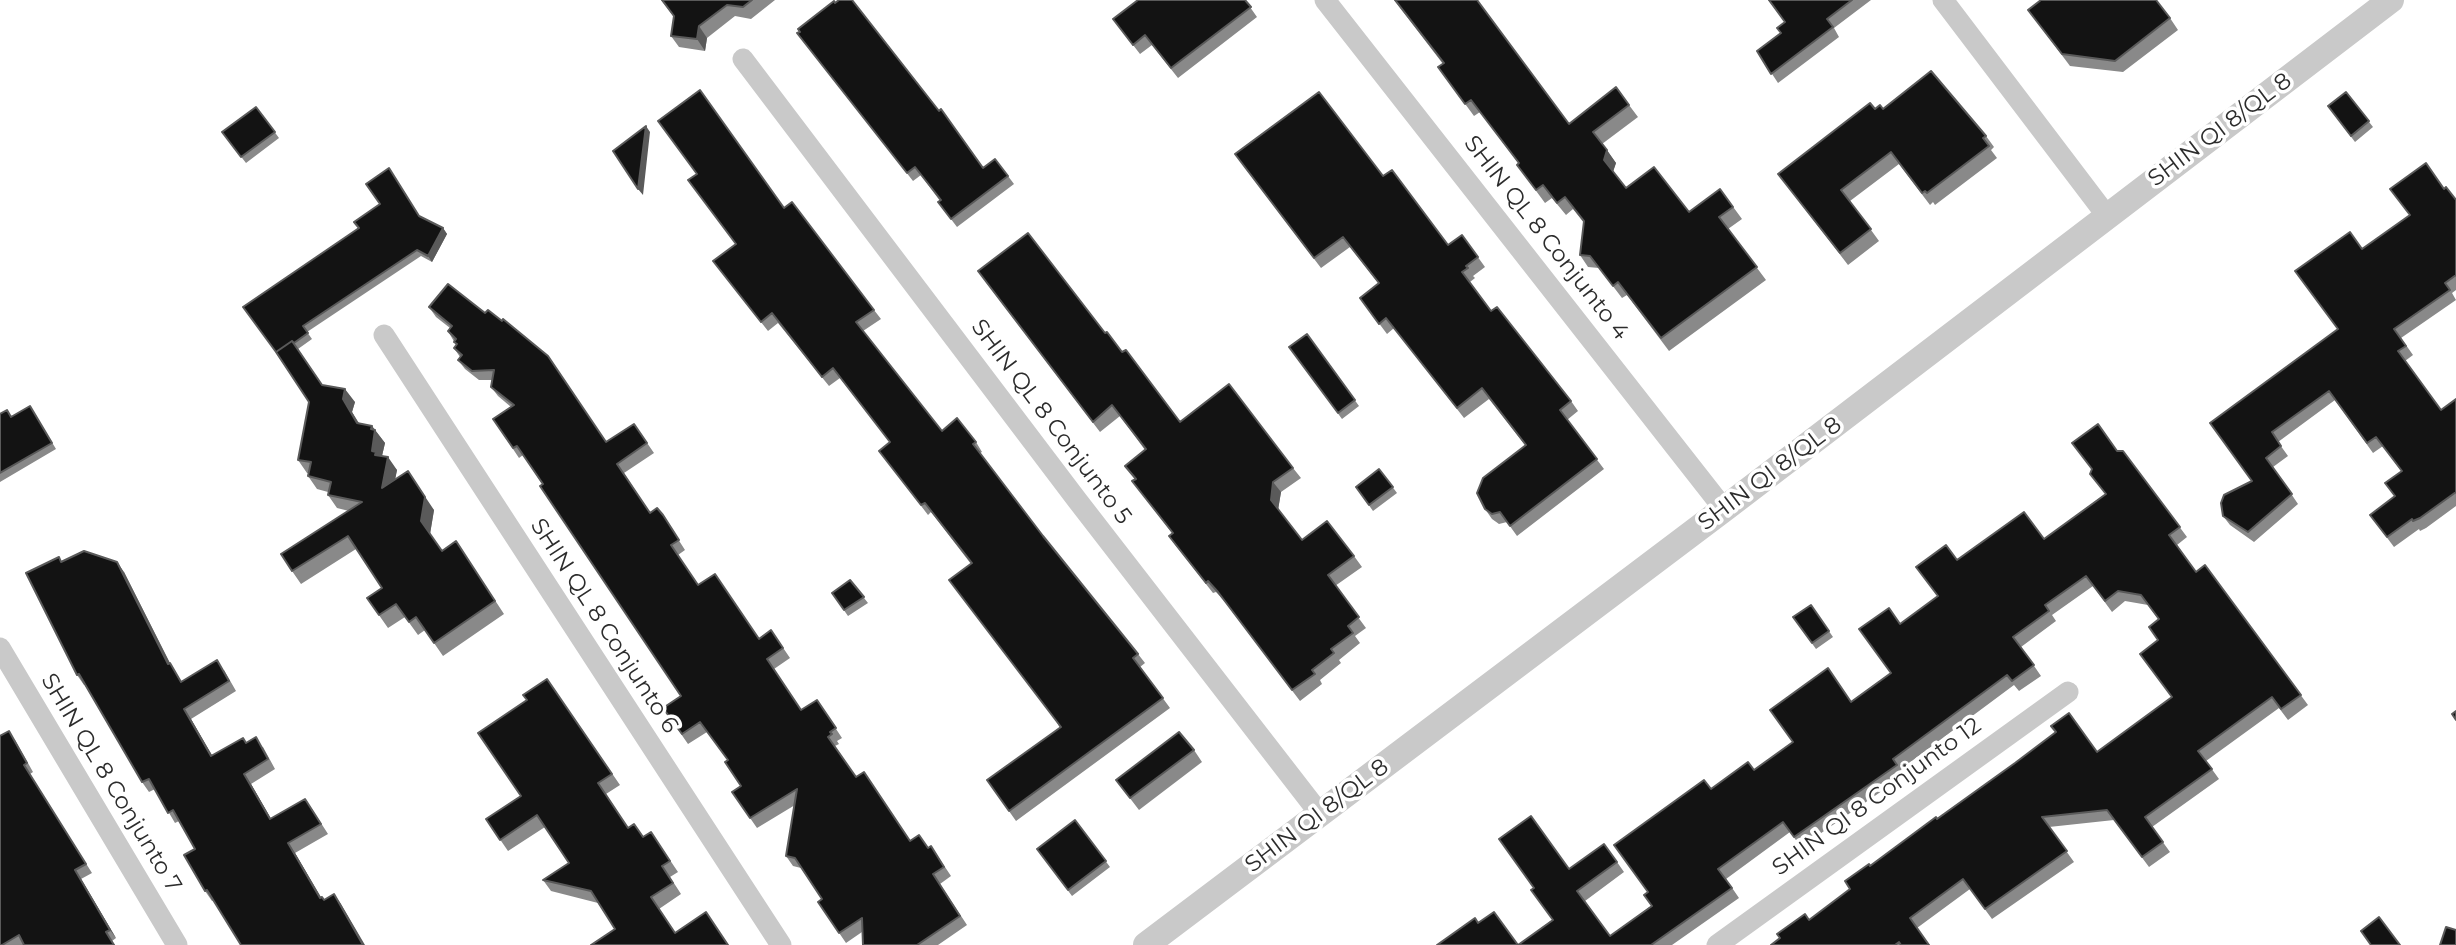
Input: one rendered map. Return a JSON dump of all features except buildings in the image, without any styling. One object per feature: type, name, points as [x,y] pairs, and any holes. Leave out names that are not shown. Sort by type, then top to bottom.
[{"type":"street","name":"SHIN QL 8 Conjunto 4","points":[[1325,0],[1724,509]]},
{"type":"street","points":[[1943,0],[2107,216]]},
{"type":"street","name":"SHIN QI 8/QL 8","points":[[1146,945],[1724,509],[2391,0]]},
{"type":"street","name":"SHIN QL 8 Conjunto 5","points":[[743,59],[1077,500],[1320,814]]},
{"type":"street","name":"SHIN QL 8 Conjunto 6","points":[[384,335],[780,945]]},
{"type":"street","name":"SHIN QL 8 Conjunto 7","points":[[0,648],[177,945]]},
{"type":"street","name":"SHIN QI 8 Conjunto 12","points":[[1717,945],[2068,692]]}]
